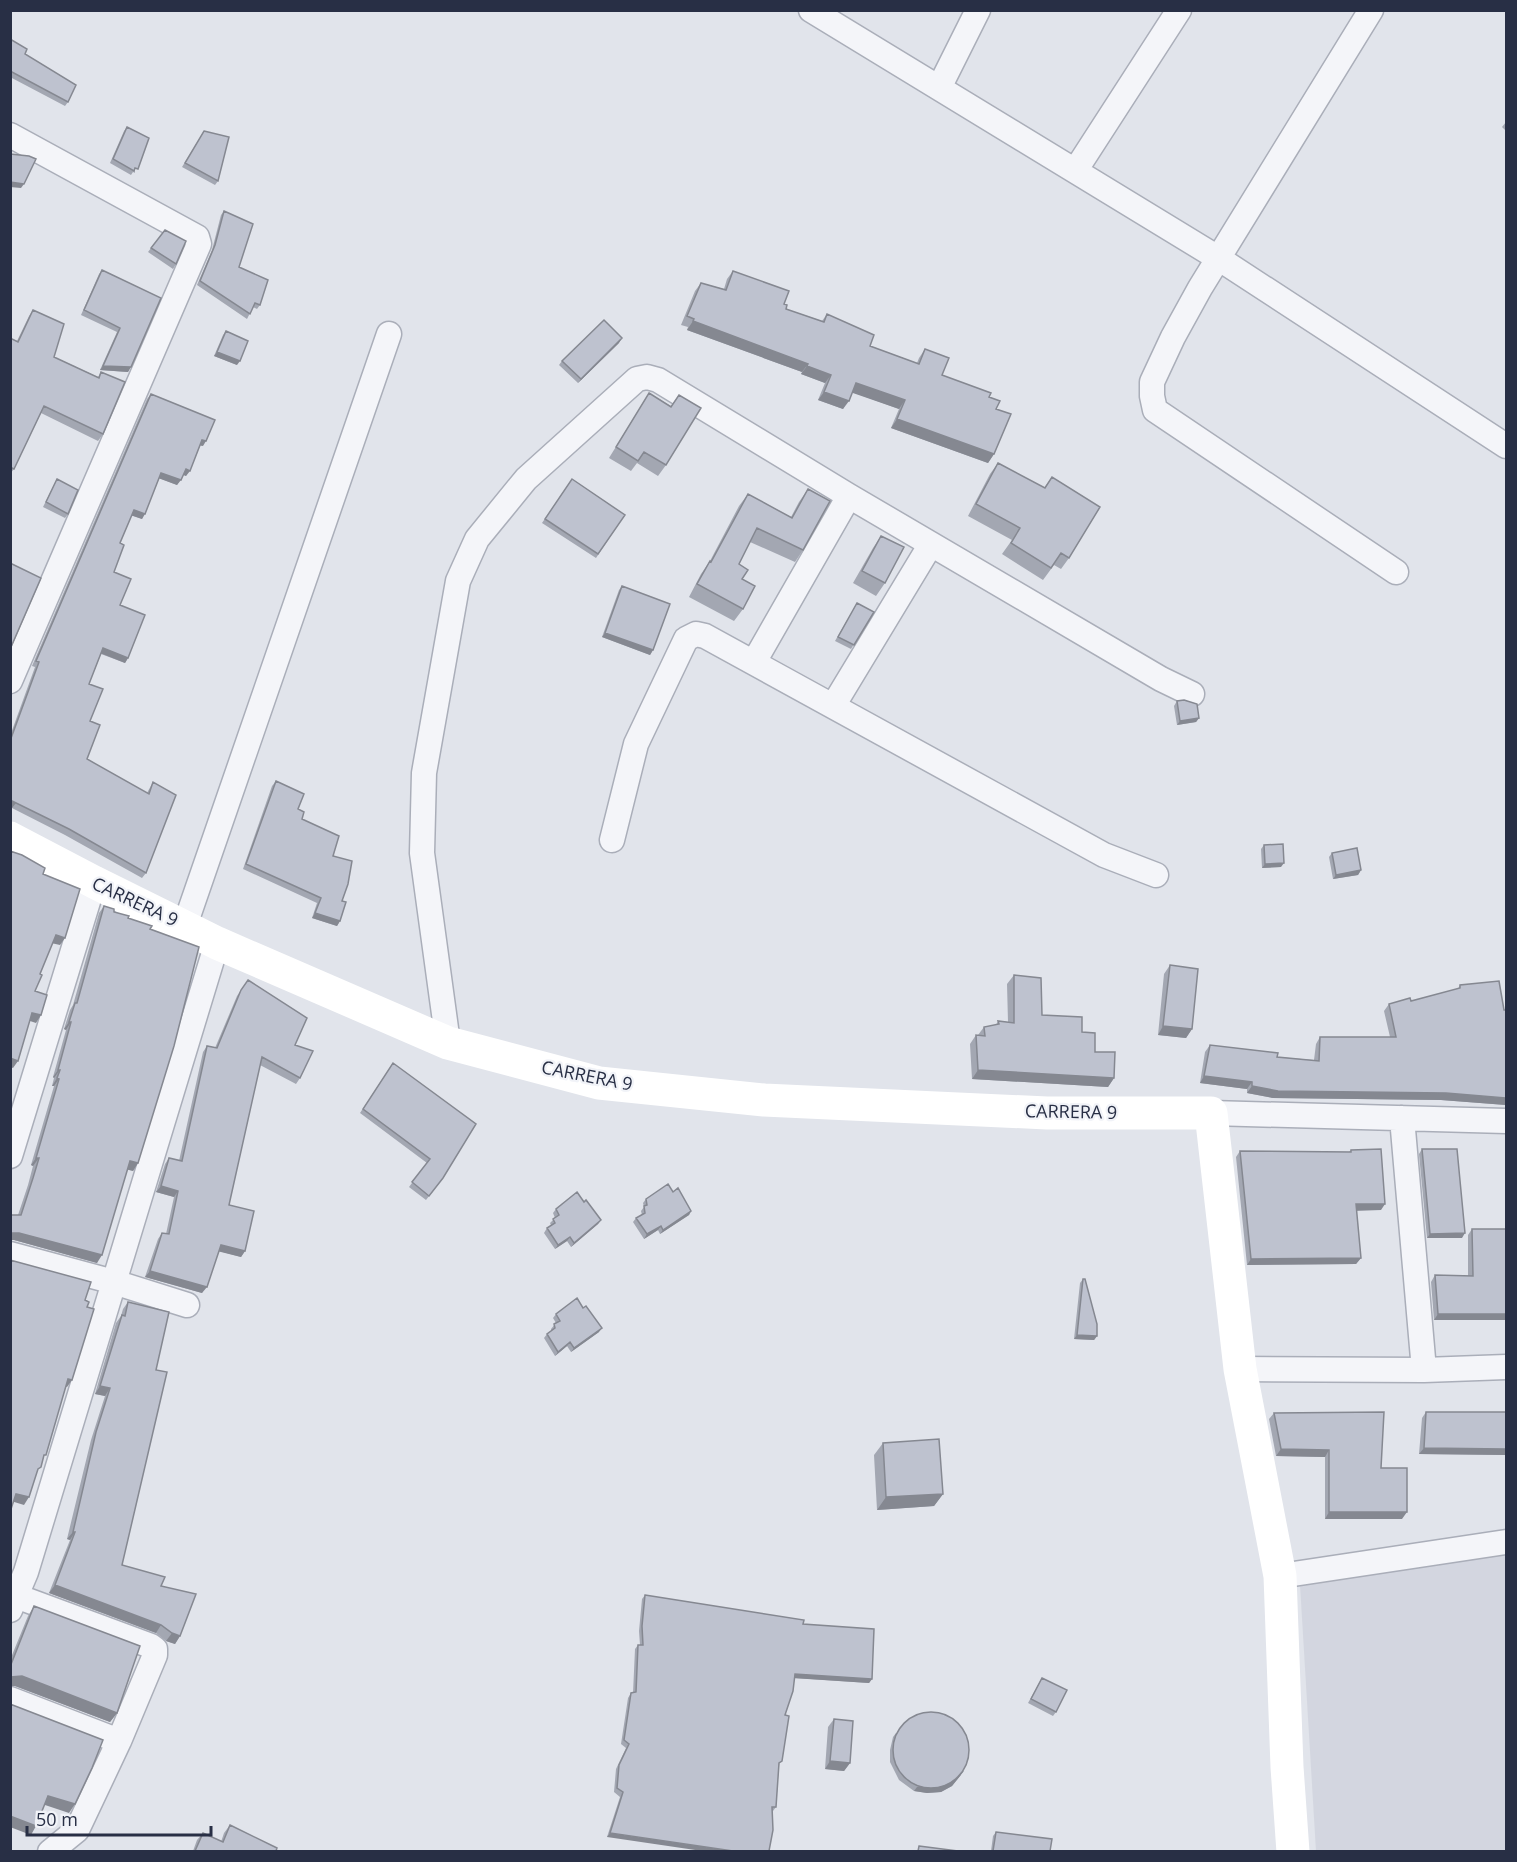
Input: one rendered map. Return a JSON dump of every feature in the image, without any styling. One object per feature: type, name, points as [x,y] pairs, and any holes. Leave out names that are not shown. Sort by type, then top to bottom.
[{"type":"main road","name":"CARRERA 9","points":[[10,838],[217,943],[448,1042],[599,1083],[764,1100],[1047,1113],[1211,1113]]},
{"type":"main road","points":[[1211,1113],[1240,1369],[1280,1576],[1287,1767],[1293,1851]]},
{"type":"street","points":[[812,10],[1218,258],[1506,446]]},
{"type":"street","points":[[939,88],[978,10]]},
{"type":"street","points":[[1075,171],[1179,10]]},
{"type":"street","points":[[1371,10],[1218,258],[1173,337],[1152,382],[1152,396],[1155,410],[1396,572]]},
{"type":"street","points":[[10,135],[197,237],[200,244],[10,681]]},
{"type":"street","points":[[185,925],[388,334]]},
{"type":"street","points":[[448,1042],[422,853],[424,773],[458,581],[477,539],[526,479],[637,379],[647,377],[658,380],[849,496],[1161,679],[1192,693]]},
{"type":"street","points":[[753,662],[849,496]]},
{"type":"street","points":[[833,706],[931,544]]},
{"type":"street","points":[[612,840],[636,744],[686,639],[696,634],[705,636],[1104,855],[1156,875]]},
{"type":"street","points":[[10,1156],[94,882]]},
{"type":"street","points":[[50,1851],[77,1830],[119,1741],[155,1655],[155,1649],[13,1603],[18,1569],[114,1282],[217,943]]},
{"type":"street","points":[[1211,1113],[1506,1121]]},
{"type":"street","points":[[1402,1118],[1424,1370]]},
{"type":"street","points":[[10,1254],[114,1282],[187,1305]]},
{"type":"street","points":[[1240,1369],[1424,1370],[1506,1367]]},
{"type":"street","points":[[1280,1576],[1506,1542]]},
{"type":"street","points":[[10,1699],[119,1741]]},
{"type":"shaded area","points":[[1506,1538],[1506,1851],[1316,1851],[1299,1568]]},
{"type":"building","points":[[10,39],[27,49],[25,54],[76,85],[68,102],[10,71]]},
{"type":"building","points":[[127,127],[149,138],[138,169],[135,168],[134,171],[113,159]]},
{"type":"building","points":[[204,131],[229,137],[218,181],[185,163]]},
{"type":"building","points":[[10,154],[36,159],[24,184],[10,182]]},
{"type":"building","points":[[224,211],[253,224],[239,267],[268,280],[260,305],[255,303],[250,314],[200,281],[215,245]]},
{"type":"building","points":[[165,230],[186,241],[176,264],[151,248]]},
{"type":"building","points":[[102,270],[161,298],[131,367],[103,366],[120,328],[84,310]]},
{"type":"building","points":[[733,271],[789,291],[784,304],[787,305],[786,309],[824,322],[827,314],[874,335],[870,346],[919,364],[925,349],[949,358],[942,375],[991,393],[989,397],[1000,401],[996,409],[1011,414],[994,454],[897,419],[905,400],[856,383],[849,401],[824,392],[831,375],[807,366],[808,364],[693,321],[694,319],[687,316],[701,283],[726,290]]},
{"type":"building","points":[[33,310],[64,324],[54,357],[99,378],[101,372],[125,382],[103,434],[44,406],[14,469],[10,467],[10,338],[18,342]]},
{"type":"building","points":[[604,320],[622,338],[581,379],[562,361]]},
{"type":"building","points":[[226,331],[248,341],[240,361],[217,352]]},
{"type":"building","points":[[649,393],[671,407],[679,395],[701,408],[666,465],[644,452],[638,461],[616,447]]},
{"type":"building","points":[[151,394],[215,420],[206,441],[202,440],[190,471],[186,469],[181,480],[161,473],[145,514],[134,510],[120,543],[124,545],[114,572],[131,579],[120,605],[145,615],[128,658],[103,648],[89,684],[103,689],[90,721],[100,725],[87,759],[149,794],[153,782],[176,795],[146,873],[69,829],[10,800],[10,741],[39,662],[36,661]]},
{"type":"building","points":[[998,463],[1045,488],[1052,477],[1100,507],[1069,558],[1061,553],[1051,568],[1011,543],[1020,528],[976,504]]},
{"type":"building","points":[[57,479],[78,490],[68,514],[46,502]]},
{"type":"building","points":[[572,479],[625,515],[598,554],[545,519]]},
{"type":"building","points":[[808,489],[830,501],[803,550],[757,528],[739,564],[748,570],[742,579],[755,586],[743,609],[697,584],[748,494],[792,518]]},
{"type":"building","points":[[881,536],[904,547],[885,583],[862,571]]},
{"type":"building","points":[[10,563],[41,578],[11,647],[10,647]]},
{"type":"building","points":[[622,586],[670,604],[653,650],[605,633]]},
{"type":"building","points":[[857,603],[874,612],[854,645],[838,637]]},
{"type":"building","points":[[1184,700],[1197,704],[1199,718],[1180,721],[1177,701]]},
{"type":"building","points":[[276,781],[304,794],[298,809],[304,812],[302,819],[339,836],[333,856],[352,861],[342,901],[346,902],[340,921],[315,913],[321,898],[246,864]]},
{"type":"building","points":[[1283,844],[1284,863],[1265,864],[1264,845]]},
{"type":"building","points":[[1357,848],[1361,870],[1336,875],[1332,853]]},
{"type":"building","points":[[10,851],[45,868],[43,874],[80,889],[65,938],[56,935],[40,974],[42,975],[35,991],[47,995],[41,1015],[32,1013],[18,1061],[10,1058]]},
{"type":"building","points":[[104,906],[114,909],[114,912],[129,916],[128,918],[152,926],[150,929],[199,947],[174,1046],[138,1163],[130,1161],[102,1255],[19,1233],[10,1233],[10,1215],[21,1215],[33,1178],[39,1158],[36,1158],[59,1079],[57,1078],[60,1070],[58,1070],[71,1022],[69,1022],[75,1003],[77,1003]]},
{"type":"building","points":[[1170,965],[1198,969],[1192,1029],[1163,1026]]},
{"type":"building","points":[[1014,975],[1041,978],[1042,1015],[1082,1017],[1082,1032],[1095,1033],[1095,1052],[1115,1052],[1114,1078],[978,1070],[976,1035],[985,1036],[984,1027],[999,1024],[998,1021],[1014,1023]]},
{"type":"building","points":[[248,980],[307,1018],[295,1045],[313,1051],[300,1078],[262,1057],[229,1205],[254,1211],[245,1251],[221,1245],[207,1287],[150,1271],[162,1233],[169,1234],[178,1191],[161,1186],[169,1158],[182,1161],[207,1046],[217,1048],[241,990]]},
{"type":"building","points":[[1499,981],[1504,1010],[1506,1010],[1506,1098],[1446,1093],[1278,1091],[1252,1086],[1252,1082],[1204,1076],[1210,1045],[1278,1053],[1277,1057],[1319,1061],[1320,1037],[1396,1037],[1389,1004],[1410,998],[1411,1001],[1460,988],[1460,985]]},
{"type":"building","points":[[393,1063],[476,1124],[443,1178],[429,1196],[412,1182],[430,1159],[363,1109]]},
{"type":"building","points":[[1381,1149],[1385,1204],[1356,1204],[1361,1258],[1251,1259],[1240,1151],[1351,1152],[1351,1150]]},
{"type":"building","points":[[1422,1149],[1457,1149],[1465,1233],[1430,1234]]},
{"type":"building","points":[[668,1184],[673,1192],[678,1188],[691,1211],[663,1230],[661,1226],[647,1234],[636,1218],[645,1213],[646,1199]]},
{"type":"building","points":[[577,1192],[601,1220],[574,1243],[570,1237],[558,1245],[547,1228],[555,1223],[553,1219],[559,1215],[556,1209]]},
{"type":"building","points":[[1472,1229],[1506,1229],[1506,1314],[1438,1314],[1435,1275],[1473,1276]]},
{"type":"building","points":[[10,1260],[91,1282],[85,1300],[89,1302],[87,1307],[94,1309],[72,1380],[68,1379],[46,1455],[38,1469],[29,1497],[16,1494],[10,1512]]},
{"type":"building","points":[[1083,1279],[1085,1279],[1097,1324],[1097,1336],[1077,1335]]},
{"type":"building","points":[[577,1298],[602,1328],[574,1348],[570,1342],[558,1352],[547,1334],[555,1328],[554,1324],[560,1321],[556,1314]]},
{"type":"building","points":[[128,1302],[169,1312],[156,1370],[167,1372],[122,1565],[165,1577],[161,1586],[196,1594],[180,1636],[161,1625],[55,1585],[75,1532],[73,1532],[96,1432],[110,1388],[100,1386]]},
{"type":"building","points":[[1384,1412],[1381,1468],[1407,1468],[1407,1512],[1329,1512],[1329,1450],[1281,1449],[1274,1413]]},
{"type":"building","points":[[1426,1412],[1506,1412],[1506,1449],[1424,1448]]},
{"type":"building","points":[[939,1439],[943,1494],[886,1497],[883,1443]]},
{"type":"building","points":[[645,1595],[804,1620],[803,1624],[874,1629],[872,1679],[795,1674],[793,1691],[785,1715],[789,1716],[782,1761],[779,1763],[776,1807],[772,1807],[773,1830],[769,1851],[733,1851],[610,1833],[623,1792],[617,1788],[619,1765],[629,1744],[624,1740],[631,1693],[636,1692],[638,1645],[643,1645]]},
{"type":"building","points":[[34,1606],[140,1646],[117,1713],[22,1676],[10,1677],[10,1667]]},
{"type":"building","points":[[1042,1678],[1067,1690],[1056,1712],[1031,1699]]},
{"type":"building","points":[[10,1704],[103,1740],[75,1804],[48,1796],[36,1826],[10,1816]]},
{"type":"building","points":[[939,1712],[952,1718],[963,1729],[969,1742],[967,1765],[952,1782],[939,1788],[923,1788],[910,1782],[895,1765],[893,1742],[899,1729],[916,1714]]},
{"type":"building","points":[[834,1719],[853,1721],[850,1763],[830,1761]]},
{"type":"building","points":[[230,1825],[277,1848],[276,1851],[195,1851],[203,1833],[223,1842]]},
{"type":"building","points":[[996,1832],[1052,1839],[1050,1851],[993,1851]]},
{"type":"building","points":[[919,1846],[958,1851],[918,1851]]}]
